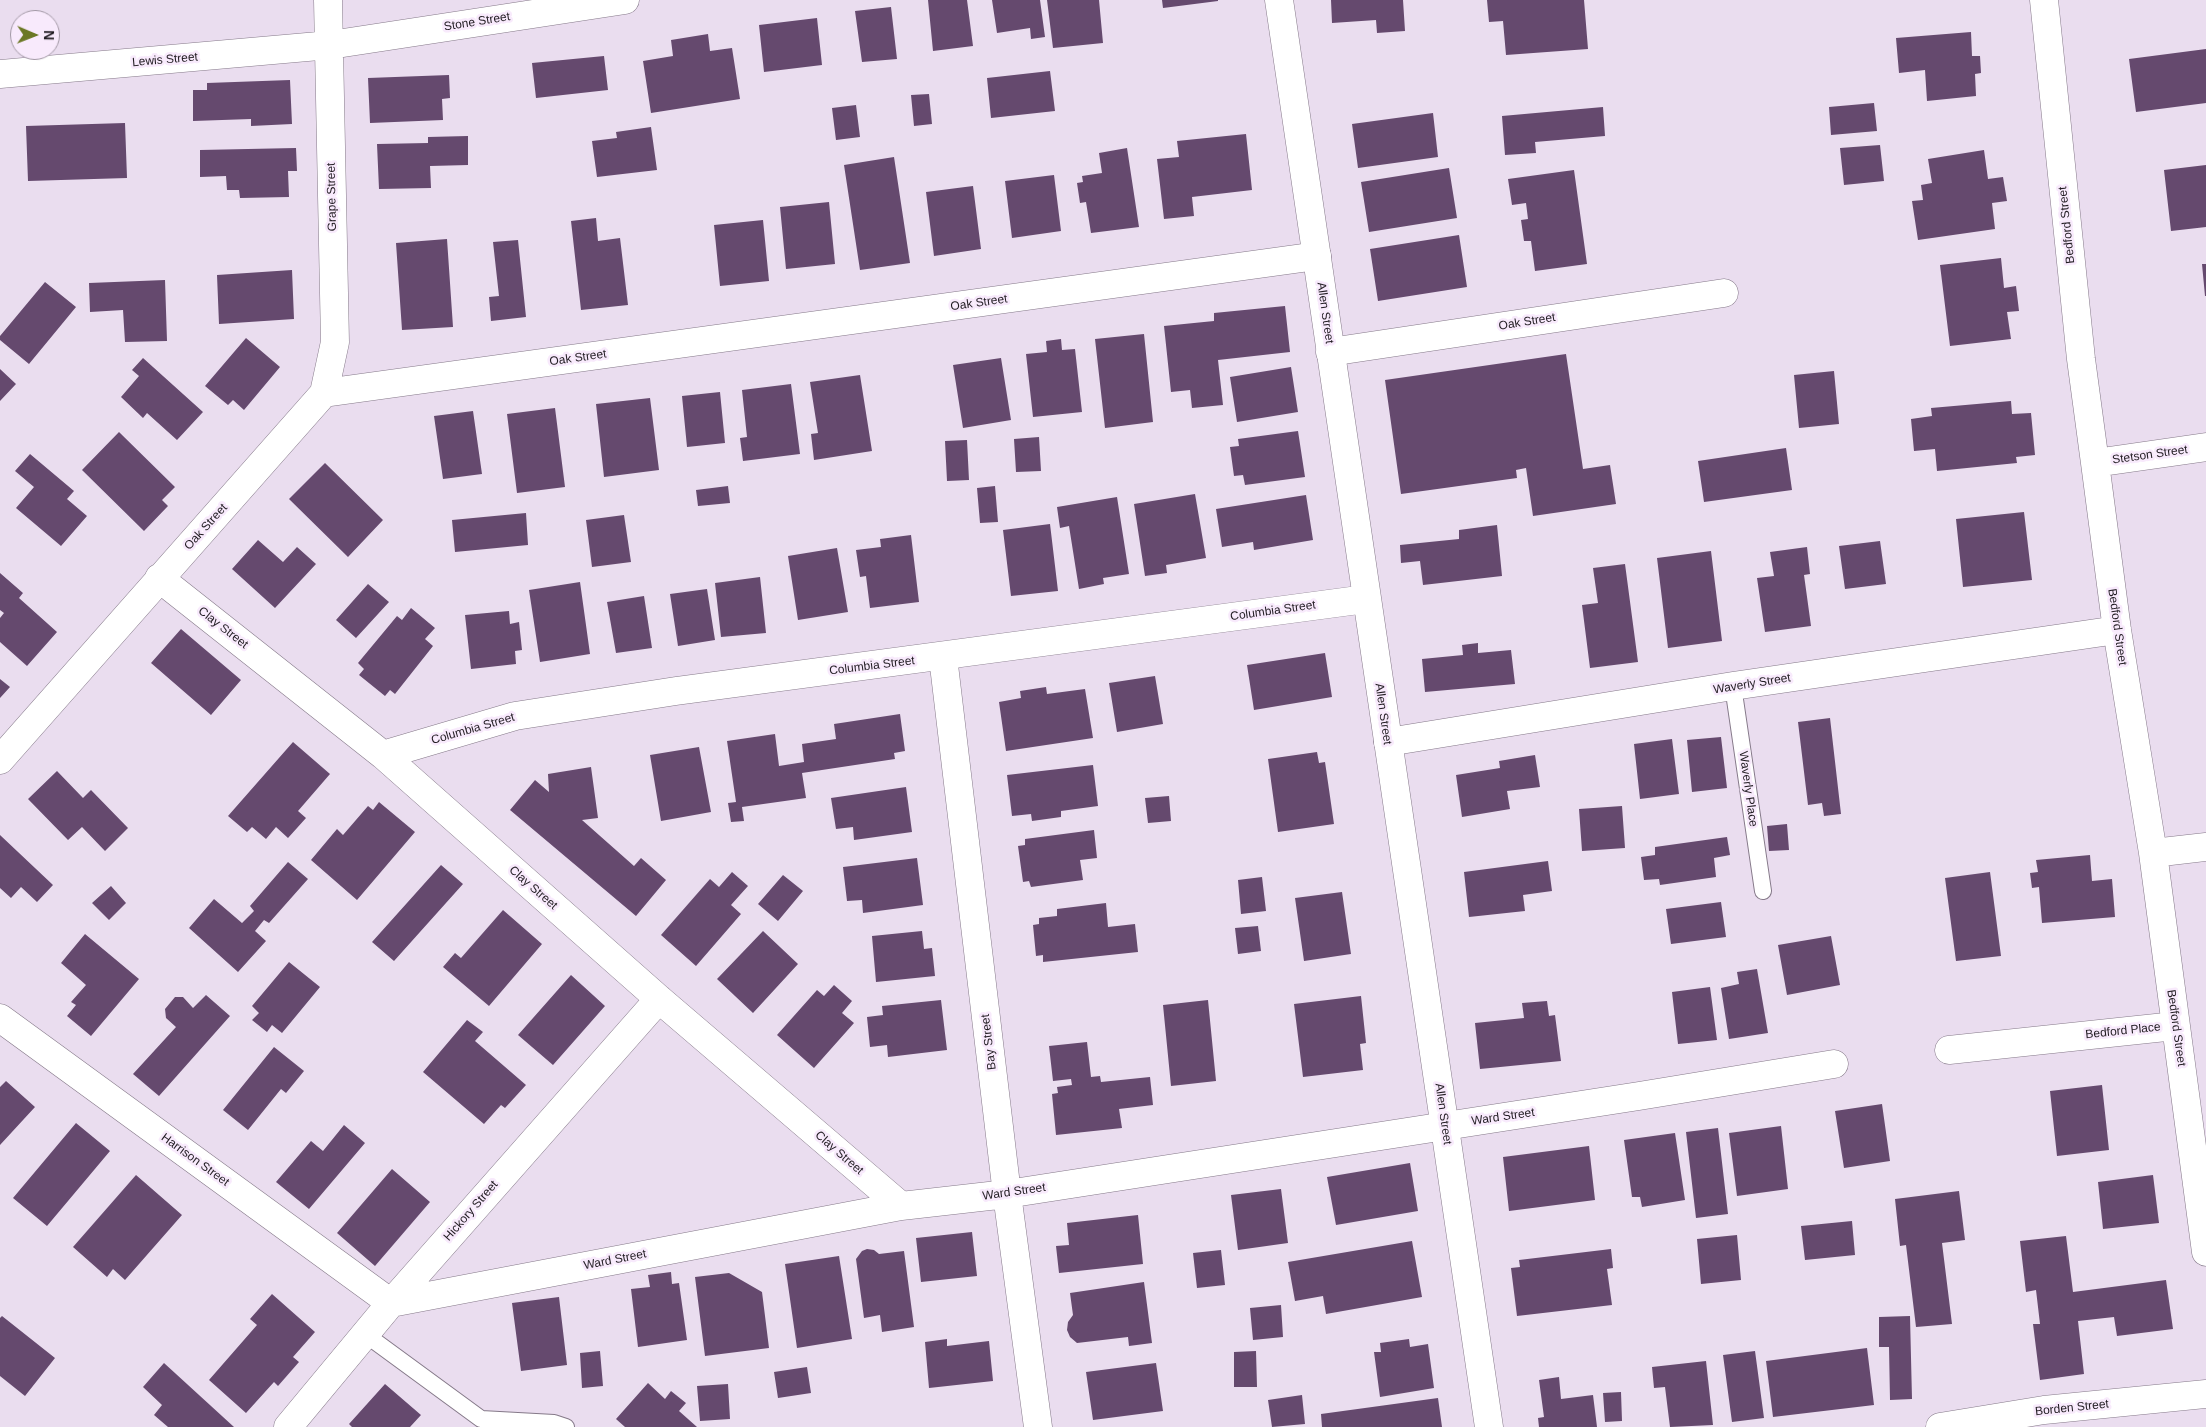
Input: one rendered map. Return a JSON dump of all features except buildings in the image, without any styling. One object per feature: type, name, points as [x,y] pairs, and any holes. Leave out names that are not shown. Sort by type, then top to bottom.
[{"type":"street","name":"Grape Street","points":[[324,393],[335,342],[328,0]]},
{"type":"street","name":"Stone Street","points":[[330,45],[625,0]]},
{"type":"street","name":"Allen Street","points":[[1279,0],[1489,1427]]},
{"type":"street","name":"Bedford Street","points":[[2044,0],[2081,359],[2117,630],[2153,853],[2206,1252]]},
{"type":"street","name":"Lewis Street","points":[[0,74],[330,45]]},
{"type":"street","name":"Oak Street","points":[[0,760],[324,393],[1317,256]]},
{"type":"street","name":"Oak Street","points":[[1330,352],[1724,293]]},
{"type":"street","name":"Stetson Street","points":[[2095,463],[2206,447]]},
{"type":"street","name":"Clay Street","points":[[159,578],[383,755],[659,999],[900,1206]]},
{"type":"street","name":"Columbia Street","points":[[383,755],[515,716],[676,691],[944,657],[1366,598]]},
{"type":"street","name":"Waverly Street","points":[[1388,742],[1733,686],[2117,630]]},
{"type":"street","name":"Bay Street","points":[[944,657],[1007,1194],[1038,1427]]},
{"type":"street","points":[[2153,853],[2206,847]]},
{"type":"street","name":"Hickory Street","points":[[288,1427],[391,1303],[659,999]]},
{"type":"street","name":"Harrison Street","points":[[0,1018],[391,1303]]},
{"type":"street","name":"Bedford Place","points":[[1949,1050],[2175,1026]]},
{"type":"street","name":"Ward Street","points":[[391,1303],[900,1206],[1007,1194],[1834,1064]]},
{"type":"street","name":"Borden Street","points":[[1940,1427],[2044,1410],[2206,1394]]},
{"type":"lane","name":"Waverly Place","points":[[1733,686],[1763,891]]},
{"type":"lane","points":[[365,1334],[481,1419],[530,1425],[554,1423],[566,1427]]}]
